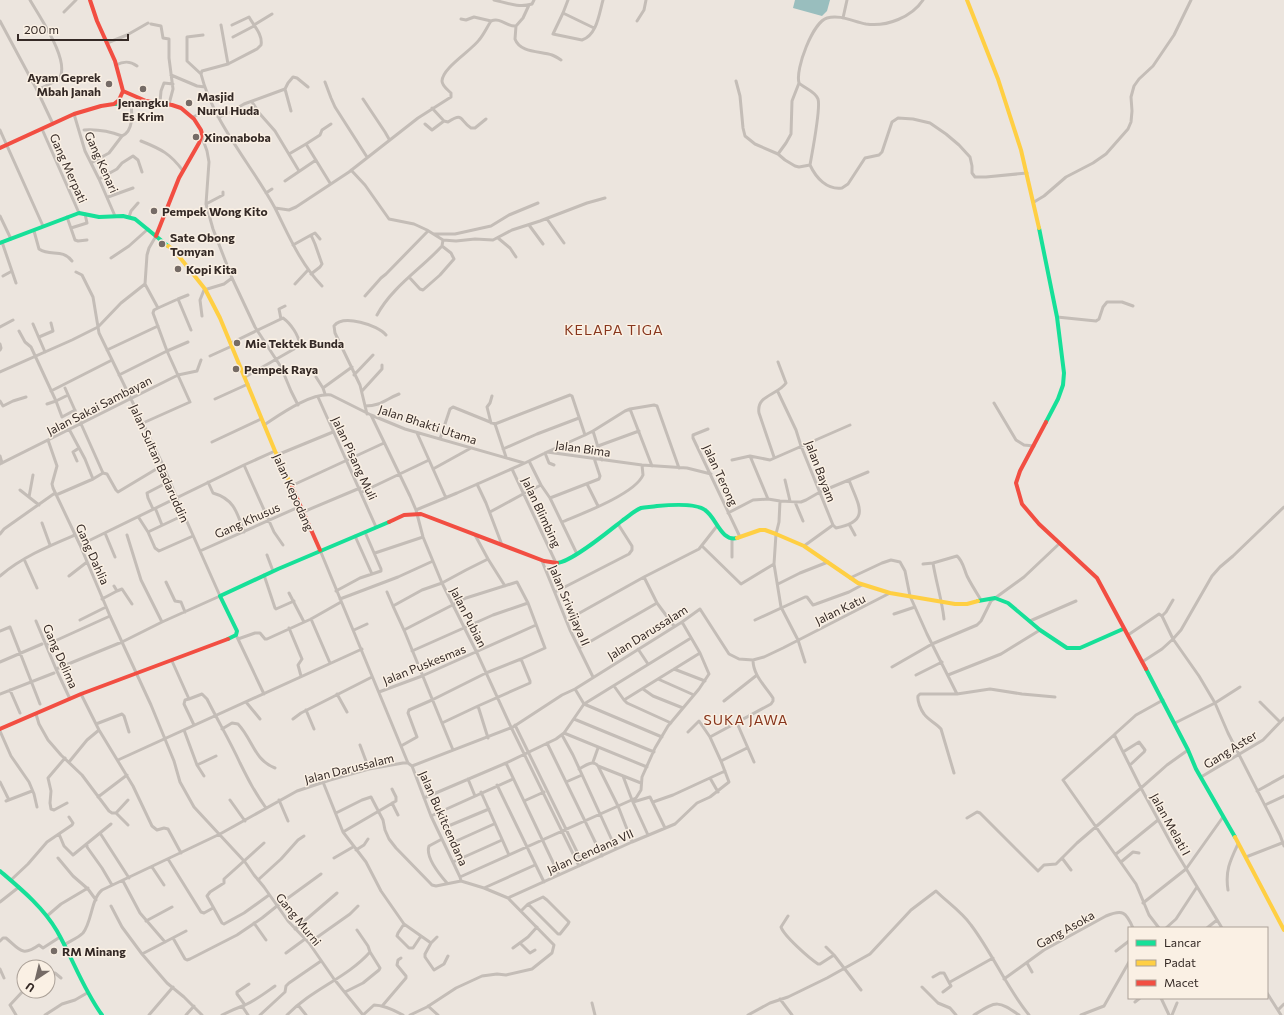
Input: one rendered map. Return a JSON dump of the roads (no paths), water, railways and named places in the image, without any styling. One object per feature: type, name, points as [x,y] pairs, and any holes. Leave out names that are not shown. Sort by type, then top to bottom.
[{"type":"main road","points":[[90,0],[97,21],[116,63],[123,91],[119,100],[114,104]]},
{"type":"main road","points":[[967,0],[1011,117],[1034,202],[1057,317],[1064,373],[1063,385],[1058,399],[1020,471],[1016,483],[1016,489],[1022,504],[1030,514],[1097,578],[1163,700],[1201,777],[1246,857],[1284,930]]},
{"type":"main road","points":[[123,91],[149,102]]},
{"type":"main road","points":[[0,148],[74,114],[100,106],[131,102],[160,102],[181,108],[194,117],[198,123],[202,137],[171,196],[156,236]]},
{"type":"main road","points":[[1,243],[34,231],[67,216],[79,213],[99,217],[129,217]]},
{"type":"main road","name":"Jalan Kepodang","points":[[129,217],[135,219],[174,250],[204,288],[220,318],[261,419],[320,550]]},
{"type":"main road","points":[[220,596],[320,550],[416,511],[542,561],[556,563],[564,562],[577,554],[632,513],[648,506],[697,506],[706,510],[717,526],[726,536],[732,539],[760,530],[765,530],[804,546],[862,585],[890,593],[955,604],[967,604],[995,598],[1008,603],[1040,630],[1067,648],[1074,649],[1098,641],[1124,629]]},
{"type":"main road","name":"Jalan Sultan Badaruddin","points":[[220,596],[236,631],[237,637]]},
{"type":"main road","points":[[0,730],[81,694],[237,637]]},
{"type":"main road","points":[[0,871],[32,898],[47,916],[60,937],[87,993],[102,1015]]},
{"type":"street","points":[[30,0],[44,22],[52,39],[61,63],[62,71],[58,80],[37,90]]},
{"type":"street","points":[[494,0],[513,5],[529,5]]},
{"type":"street","points":[[534,0],[529,5],[523,18],[516,26],[515,39],[519,45],[531,51],[552,55],[561,60]]},
{"type":"street","points":[[568,0],[553,34],[582,40],[590,35],[594,28],[603,0]]},
{"type":"street","points":[[637,21],[644,10],[646,0]]},
{"type":"street","points":[[843,18],[848,0]]},
{"type":"street","points":[[778,154],[791,134],[792,101],[798,83],[803,52],[806,45],[826,18],[843,18],[866,24],[879,24],[908,15],[917,8],[923,0]]},
{"type":"street","points":[[1034,202],[1066,178],[1106,154],[1128,129],[1131,122],[1131,97],[1134,86],[1138,80],[1153,66],[1174,35],[1191,0]]},
{"type":"street","points":[[64,12],[74,1]]},
{"type":"street","points":[[563,13],[594,28]]},
{"type":"street","points":[[233,37],[272,14]]},
{"type":"street","points":[[201,74],[202,71],[228,64],[261,46],[262,40],[249,17],[232,25]]},
{"type":"street","points":[[461,19],[466,20],[474,17],[491,21],[498,20],[516,26]]},
{"type":"street","points":[[0,21],[37,90],[53,124]]},
{"type":"street","points":[[275,208],[289,210],[296,207],[351,170],[389,139],[432,108],[451,97],[451,93],[443,84],[443,77],[452,64],[478,41],[491,21]]},
{"type":"street","points":[[107,43],[150,23],[161,26],[163,38],[168,40],[173,84],[169,104]]},
{"type":"street","points":[[221,24],[228,64]]},
{"type":"street","points":[[203,35],[187,37],[187,61],[201,74],[213,108],[218,117],[275,208],[293,245],[308,270],[322,286]]},
{"type":"street","points":[[116,63],[130,62],[137,66]]},
{"type":"street","points":[[171,75],[196,86],[205,87]]},
{"type":"street","points":[[291,111],[285,87],[293,77],[308,87]]},
{"type":"street","points":[[736,81],[740,96],[745,136],[762,148],[778,154],[795,166],[799,167],[810,165]]},
{"type":"street","points":[[325,82],[335,107],[367,157]]},
{"type":"street","points":[[160,102],[161,91],[164,83],[173,84]]},
{"type":"street","points":[[798,83],[813,93],[818,101],[819,113],[810,165],[814,174],[829,187],[842,188],[848,184],[865,158],[882,152],[892,122],[898,118],[930,124],[946,134],[970,157],[972,173],[975,177],[1026,173]]},
{"type":"street","points":[[218,117],[227,114],[244,104],[285,90]]},
{"type":"street","points":[[363,100],[389,139]]},
{"type":"street","points":[[91,163],[109,153],[122,136],[129,132],[131,102]]},
{"type":"street","points":[[252,102],[275,131],[299,171]]},
{"type":"street","points":[[194,117],[213,108]]},
{"type":"street","points":[[432,108],[444,121]]},
{"type":"street","name":"Gang Kenari","points":[[74,114],[85,151],[108,197],[115,216]]},
{"type":"street","points":[[425,124],[432,130],[444,121],[448,122],[454,117],[459,117],[469,127],[473,128],[486,119]]},
{"type":"street","points":[[289,154],[320,135],[322,130],[331,124]]},
{"type":"street","points":[[0,130],[43,226]]},
{"type":"street","name":"Gang Merpati","points":[[42,130],[79,213]]},
{"type":"street","points":[[84,130],[108,130],[122,136]]},
{"type":"street","points":[[202,137],[208,151],[209,162],[206,204],[213,229],[232,278],[258,330],[277,360],[298,405]]},
{"type":"street","points":[[141,141],[167,153],[183,171]]},
{"type":"street","points":[[306,144],[330,183]]},
{"type":"street","points":[[99,179],[117,169],[122,163],[133,156],[138,160],[142,172]]},
{"type":"street","points":[[285,180],[316,160]]},
{"type":"street","points":[[351,170],[365,185],[389,219],[411,224],[428,231],[443,240],[490,240],[498,238],[507,232],[605,198]]},
{"type":"street","points":[[108,197],[133,188]]},
{"type":"street","points":[[266,193],[272,189]]},
{"type":"street","points":[[206,204],[223,195],[223,192]]},
{"type":"street","points":[[129,217],[138,203]]},
{"type":"street","points":[[433,234],[455,234],[491,226],[509,215],[538,203]]},
{"type":"street","points":[[71,228],[87,223],[85,214]]},
{"type":"street","points":[[0,216],[11,239]]},
{"type":"street","points":[[67,216],[76,241],[87,240]]},
{"type":"street","points":[[546,219],[564,243]]},
{"type":"street","points":[[529,225],[543,244]]},
{"type":"street","points":[[111,258],[129,246],[148,229]]},
{"type":"street","points":[[34,231],[39,249],[46,252],[65,254],[72,261]]},
{"type":"street","points":[[365,296],[380,278],[386,274],[428,231]]},
{"type":"street","points":[[293,245],[315,233],[320,239]]},
{"type":"street","points":[[311,235],[322,264],[320,268],[311,274]]},
{"type":"street","points":[[156,236],[147,255],[145,284],[158,308]]},
{"type":"street","points":[[498,238],[510,248],[516,256]]},
{"type":"street","points":[[377,315],[409,277],[442,246],[443,240]]},
{"type":"street","points":[[1,243],[16,283]]},
{"type":"street","points":[[409,277],[420,289],[423,290],[440,275],[454,259],[451,253],[442,246]]},
{"type":"street","points":[[295,284],[308,270]]},
{"type":"street","points":[[3,276],[12,271]]},
{"type":"street","name":"Jalan Sultan Badaruddin","points":[[76,272],[82,274],[90,291],[99,333],[163,465],[220,596]]},
{"type":"street","points":[[202,316],[200,295],[204,288],[224,284],[232,278]]},
{"type":"street","points":[[0,372],[36,357],[98,327],[121,303],[145,284]]},
{"type":"street","points":[[143,423],[190,403],[190,398],[167,351],[152,313],[158,308],[188,295]]},
{"type":"street","points":[[178,299],[191,330]]},
{"type":"street","points":[[1057,317],[1096,321],[1099,319],[1108,302],[1122,302],[1133,306]]},
{"type":"street","points":[[281,319],[278,311],[285,306]]},
{"type":"street","points":[[210,356],[258,330],[285,318],[300,342],[294,349],[277,360],[245,377]]},
{"type":"street","points":[[0,327],[14,320]]},
{"type":"street","points":[[367,414],[362,390],[334,333],[334,327],[336,323],[346,320],[356,321],[383,330],[386,335]]},
{"type":"street","points":[[39,338],[52,332],[53,330],[51,323]]},
{"type":"street","points":[[33,324],[45,352]]},
{"type":"street","points":[[107,350],[158,326]]},
{"type":"street","points":[[19,331],[24,342],[31,347],[62,417],[75,410]]},
{"type":"street","points":[[120,375],[188,342]]},
{"type":"street","points":[[0,344],[0,350]]},
{"type":"street","points":[[354,375],[373,355]]},
{"type":"street","points":[[51,392],[112,360]]},
{"type":"street","name":"Jalan Sakai Sambayan","points":[[1,464],[69,429],[132,400],[178,375],[197,371],[201,360]]},
{"type":"street","points":[[774,457],[759,413],[759,407],[761,401],[778,392],[786,383],[778,362]]},
{"type":"street","points":[[362,390],[382,369],[382,365]]},
{"type":"street","points":[[323,388],[352,368]]},
{"type":"street","points":[[264,425],[298,405],[325,394],[316,377]]},
{"type":"street","points":[[215,398],[248,384]]},
{"type":"street","points":[[65,388],[103,473],[107,474],[118,492],[163,465]]},
{"type":"street","name":"Jalan Bayam","points":[[778,392],[789,412],[833,525]]},
{"type":"street","name":"Jalan Bhakti Utama","points":[[325,394],[337,397],[371,416],[417,433],[525,463]]},
{"type":"street","points":[[365,406],[374,406],[384,403],[393,396],[399,394]]},
{"type":"street","points":[[47,404],[68,395]]},
{"type":"street","points":[[440,440],[451,407],[493,424],[570,395],[572,396],[585,435]]},
{"type":"street","name":"Jalan Pisang Muli","points":[[318,396],[362,492],[376,527]]},
{"type":"street","points":[[492,396],[487,407],[506,457]]},
{"type":"street","points":[[0,401],[3,406],[12,401],[26,397]]},
{"type":"street","points":[[994,403],[1016,440],[1024,445],[1034,446]]},
{"type":"street","points":[[554,465],[549,463],[546,452],[585,435],[625,411],[654,405],[657,406],[679,468]]},
{"type":"street","points":[[630,409],[652,466]]},
{"type":"street","name":"Jalan Pubian","points":[[371,416],[416,511],[423,537],[442,584],[543,793],[581,865]]},
{"type":"street","points":[[503,449],[579,418]]},
{"type":"street","points":[[212,442],[261,419]]},
{"type":"street","points":[[732,460],[750,456],[766,460],[850,425]]},
{"type":"street","points":[[69,429],[93,479]]},
{"type":"street","name":"Jalan Terong","points":[[708,429],[693,435],[693,438],[740,537]]},
{"type":"street","points":[[592,431],[602,460]]},
{"type":"street","points":[[598,446],[639,431]]},
{"type":"street","points":[[80,545],[244,465],[334,432]]},
{"type":"street","points":[[417,433],[446,498]]},
{"type":"street","name":"Gang Dahlia","points":[[48,440],[57,466],[52,484],[55,494],[80,545],[102,599],[137,673],[165,739]]},
{"type":"street","points":[[291,486],[384,443]]},
{"type":"street","points":[[77,461],[73,452],[79,448]]},
{"type":"street","points":[[433,469],[471,448]]},
{"type":"street","name":"Jalan Bima","points":[[416,511],[512,469],[546,452],[642,465],[679,468],[711,474]]},
{"type":"street","points":[[0,456],[1,464]]},
{"type":"street","points":[[750,456],[768,499]]},
{"type":"street","points":[[550,498],[600,478],[594,458]]},
{"type":"street","points":[[362,492],[429,460]]},
{"type":"street","points":[[529,461],[550,498],[577,554]]},
{"type":"street","points":[[244,465],[268,520],[276,536],[283,545]]},
{"type":"street","points":[[562,522],[598,506],[636,484],[643,475],[642,465]]},
{"type":"street","name":"Jalan Blimbing","points":[[512,469],[556,563]]},
{"type":"street","points":[[728,513],[753,500],[768,499],[795,502],[806,500],[820,492],[868,472]]},
{"type":"street","points":[[1,531],[55,494],[93,479],[103,473]]},
{"type":"street","points":[[29,497],[33,475]]},
{"type":"street","points":[[785,480],[790,501]]},
{"type":"street","points":[[804,546],[833,525],[836,528],[849,524],[858,519],[860,512],[849,480]]},
{"type":"street","points":[[162,525],[148,498],[147,493],[170,481]]},
{"type":"street","points":[[208,482],[213,493],[222,496],[231,503],[244,532]]},
{"type":"street","points":[[477,484],[490,512],[502,546]]},
{"type":"street","points":[[587,484],[598,506]]},
{"type":"street","points":[[490,512],[542,485]]},
{"type":"street","points":[[303,512],[360,488]]},
{"type":"street","points":[[20,490],[39,505]]},
{"type":"street","points":[[780,501],[774,564],[781,607],[798,640],[805,662]]},
{"type":"street","points":[[795,502],[803,520]]},
{"type":"street","name":"Gang Khusus","points":[[200,551],[301,506]]},
{"type":"street","points":[[1142,662],[1174,639],[1181,630],[1212,576],[1284,507]]},
{"type":"street","points":[[148,532],[184,515]]},
{"type":"street","points":[[140,518],[148,532],[154,548],[159,551],[193,536]]},
{"type":"street","points":[[42,523],[50,545]]},
{"type":"street","points":[[555,592],[629,554],[632,550],[632,546],[618,524]]},
{"type":"street","points":[[849,524],[855,536]]},
{"type":"street","points":[[566,620],[699,549],[717,526]]},
{"type":"street","points":[[336,591],[372,574],[380,572],[381,569],[375,553],[365,532]]},
{"type":"street","points":[[105,533],[115,557]]},
{"type":"street","points":[[0,576],[24,559],[50,545],[75,535]]},
{"type":"street","points":[[127,535],[141,580],[162,622]]},
{"type":"street","points":[[475,535],[505,586]]},
{"type":"street","points":[[355,536],[372,574]]},
{"type":"street","points":[[375,553],[423,537]]},
{"type":"street","points":[[732,539],[732,557]]},
{"type":"street","points":[[892,667],[932,644],[977,625],[981,621],[991,601],[1024,577],[1060,543]]},
{"type":"street","points":[[702,546],[741,584],[774,564]]},
{"type":"street","name":"Jalan Kepodang","points":[[320,550],[408,763]]},
{"type":"street","points":[[267,555],[274,571]]},
{"type":"street","points":[[923,564],[933,563],[957,556],[960,558],[966,575],[981,600]]},
{"type":"street","points":[[24,559],[37,588]]},
{"type":"street","points":[[393,606],[422,590],[442,584],[488,559]]},
{"type":"street","points":[[850,578],[891,560],[897,561],[903,566],[910,596],[957,694]]},
{"type":"street","points":[[264,694],[237,637],[260,633],[265,639],[267,639],[311,619],[340,601],[433,561]]},
{"type":"street","name":"Jalan Sriwijaya II","points":[[542,561],[566,620],[593,677]]},
{"type":"street","points":[[69,576],[87,562]]},
{"type":"street","points":[[778,584],[800,573],[828,562]]},
{"type":"street","points":[[933,563],[942,602],[944,619]]},
{"type":"street","points":[[264,575],[276,609],[294,601]]},
{"type":"street","points":[[644,578],[657,603],[674,626]]},
{"type":"street","points":[[166,582],[175,601],[181,602],[185,612]]},
{"type":"street","points":[[401,746],[417,737],[408,713],[409,711],[486,673],[545,648],[528,603],[518,583],[515,582],[482,592],[452,605],[404,630]]},
{"type":"street","points":[[755,620],[804,597],[807,597],[813,605],[849,592],[862,585]]},
{"type":"street","points":[[114,586],[117,591]]},
{"type":"street","points":[[102,599],[122,589],[132,604]]},
{"type":"street","points":[[386,592],[404,630],[453,750]]},
{"type":"street","points":[[290,593],[304,622]]},
{"type":"street","name":"Jalan Katu","points":[[753,660],[764,657],[890,593]]},
{"type":"street","points":[[56,669],[122,642],[220,596]]},
{"type":"street","points":[[1162,616],[1172,600]]},
{"type":"street","points":[[1030,621],[1076,601]]},
{"type":"street","points":[[412,651],[493,615],[528,603]]},
{"type":"street","points":[[579,648],[657,603]]},
{"type":"street","points":[[80,620],[106,607]]},
{"type":"street","points":[[894,614],[915,607]]},
{"type":"street","name":"Jalan Darussalam","points":[[64,945],[83,933],[92,913],[96,896],[112,885],[220,834],[297,791],[369,769],[408,763],[412,766],[488,738],[515,725],[562,695],[575,689],[682,622],[700,609],[729,654],[735,658],[753,660]]},
{"type":"street","points":[[1128,635],[1159,614],[1162,616]]},
{"type":"street","points":[[0,662],[44,645],[110,616]]},
{"type":"street","points":[[1162,616],[1174,639],[1215,703],[1228,733],[1280,835],[1283,845],[1246,857]]},
{"type":"street","points":[[311,619],[330,663]]},
{"type":"street","name":"Gang Delima","points":[[36,621],[44,645],[70,699]]},
{"type":"street","points":[[632,801],[641,790],[641,783],[647,767],[662,737],[709,674],[700,653],[682,622]]},
{"type":"street","points":[[354,630],[367,624]]},
{"type":"street","name":"Jalan Puskesmas","points":[[379,692],[422,676],[536,625]]},
{"type":"street","points":[[0,631],[10,627],[40,704]]},
{"type":"street","points":[[289,628],[302,659],[298,665],[301,676]]},
{"type":"street","points":[[948,675],[1001,654],[1040,630]]},
{"type":"street","points":[[424,798],[506,763],[563,734],[584,704],[691,638]]},
{"type":"street","points":[[118,760],[362,649]]},
{"type":"street","points":[[638,649],[648,664]]},
{"type":"street","points":[[624,700],[700,653]]},
{"type":"street","points":[[442,723],[530,683],[521,659]]},
{"type":"street","points":[[710,737],[773,702],[773,698],[757,675],[753,666],[753,660]]},
{"type":"street","points":[[172,661],[189,699]]},
{"type":"street","points":[[916,675],[942,662]]},
{"type":"street","points":[[674,669],[705,681]]},
{"type":"street","points":[[0,694],[54,673]]},
{"type":"street","points":[[724,701],[757,675]]},
{"type":"street","points":[[293,719],[306,710],[372,677]]},
{"type":"street","points":[[658,679],[694,695]]},
{"type":"street","points":[[614,686],[627,703],[671,723]]},
{"type":"street","points":[[1175,723],[1215,703],[1240,687]]},
{"type":"street","points":[[643,688],[653,696],[683,708]]},
{"type":"street","points":[[575,689],[584,704],[662,737]]},
{"type":"street","points":[[954,773],[941,729],[937,724],[924,715],[917,699],[920,694],[957,694],[990,689],[1055,697]]},
{"type":"street","points":[[10,690],[20,713]]},
{"type":"street","points":[[81,694],[99,730],[127,775],[154,829],[168,829],[181,853]]},
{"type":"street","points":[[194,726],[184,704],[185,700],[200,694],[204,694],[252,789],[266,808]]},
{"type":"street","points":[[337,694],[347,712]]},
{"type":"street","points":[[1158,927],[1149,915],[1136,884],[1064,782],[1064,779],[1136,715],[1163,700]]},
{"type":"street","points":[[246,702],[260,719]]},
{"type":"street","points":[[1260,702],[1280,722]]},
{"type":"street","points":[[478,706],[488,738]]},
{"type":"street","points":[[306,710],[314,729]]},
{"type":"street","points":[[36,714],[48,740],[82,775],[110,813],[116,813],[128,825]]},
{"type":"street","points":[[96,724],[120,714],[124,716],[129,732]]},
{"type":"street","name":"Gang Aster","points":[[1201,777],[1263,740],[1284,718]]},
{"type":"street","points":[[574,719],[654,752]]},
{"type":"street","points":[[688,732],[699,722],[710,737],[729,782],[718,792],[710,778]]},
{"type":"street","points":[[222,729],[232,723],[238,724],[250,741],[259,758],[275,768]]},
{"type":"street","points":[[737,723],[754,762]]},
{"type":"street","points":[[515,725],[566,830],[581,865]]},
{"type":"street","points":[[0,730],[11,756],[29,782],[37,807]]},
{"type":"street","points":[[69,762],[87,740],[99,730]]},
{"type":"street","points":[[184,730],[197,765],[204,776]]},
{"type":"street","points":[[563,734],[647,767]]},
{"type":"street","points":[[563,734],[616,849]]},
{"type":"street","name":"Jalan Melati I","points":[[1114,735],[1158,820],[1221,927]]},
{"type":"street","name":"Gang Murni","points":[[165,739],[180,782],[194,807],[207,823],[220,834],[245,862],[295,929],[309,943],[334,980],[363,1015]]},
{"type":"street","points":[[1123,752],[1139,742],[1144,747],[1144,752],[1130,765]]},
{"type":"street","points":[[547,743],[602,856]]},
{"type":"street","points":[[360,745],[369,769]]},
{"type":"street","points":[[579,769],[592,762],[598,748]]},
{"type":"street","points":[[721,761],[747,748]]},
{"type":"street","points":[[967,818],[977,812],[980,812],[1038,871],[1044,865],[1056,864],[1167,765],[1188,750]]},
{"type":"street","points":[[197,765],[216,756]]},
{"type":"street","points":[[65,758],[48,778],[51,791],[51,808],[54,810],[66,804]]},
{"type":"street","points":[[592,762],[596,763],[598,766],[641,783]]},
{"type":"street","points":[[506,763],[559,875]]},
{"type":"street","name":"Jalan Bukitcendana","points":[[412,766],[431,816],[461,881],[484,888],[508,898],[554,945],[552,953],[532,969],[506,975],[497,974],[482,976],[456,988],[428,1006]]},
{"type":"street","points":[[598,766],[618,806],[632,842]]},
{"type":"street","points":[[653,802],[725,771]]},
{"type":"street","points":[[98,797],[127,775]]},
{"type":"street","points":[[566,782],[582,775]]},
{"type":"street","points":[[623,776],[632,801],[648,835]]},
{"type":"street","points":[[1257,791],[1284,776]]},
{"type":"street","points":[[468,779],[475,796]]},
{"type":"street","points":[[431,816],[481,792],[513,779]]},
{"type":"street","points":[[0,782],[2,790],[8,801],[32,791]]},
{"type":"street","points":[[323,782],[342,832],[366,862],[381,891],[404,924],[431,943]]},
{"type":"street","points":[[497,785],[526,848],[544,882]]},
{"type":"street","points":[[342,832],[360,823],[378,810],[396,800],[392,789]]},
{"type":"street","points":[[524,801],[547,791]]},
{"type":"street","points":[[481,792],[509,855]]},
{"type":"street","name":"Jalan Cendana VII","points":[[508,898],[665,828],[678,821],[697,803],[718,792]]},
{"type":"street","points":[[1265,805],[1284,796]]},
{"type":"street","points":[[336,813],[369,797],[372,798],[383,820],[385,830],[396,848],[434,886],[461,881]]},
{"type":"street","points":[[460,877],[618,806],[647,797],[650,797],[653,802],[665,828]]},
{"type":"street","points":[[116,813],[128,800]]},
{"type":"street","points":[[230,800],[245,821]]},
{"type":"street","points":[[279,800],[288,821]]},
{"type":"street","points":[[392,803],[398,815]]},
{"type":"street","points":[[446,827],[489,808]]},
{"type":"street","points":[[11,880],[28,864],[47,842],[73,824],[69,817]]},
{"type":"street","points":[[1143,903],[1186,869],[1223,817]]},
{"type":"street","points":[[1116,854],[1158,820]]},
{"type":"street","points":[[59,834],[64,846],[73,855],[111,824]]},
{"type":"street","points":[[454,842],[494,824]]},
{"type":"street","points":[[100,833],[129,878]]},
{"type":"street","points":[[258,880],[298,840],[304,836]]},
{"type":"street","points":[[356,850],[364,845],[368,839]]},
{"type":"street","points":[[442,839],[429,846],[428,850],[435,868],[448,883]]},
{"type":"street","points":[[453,862],[502,840]]},
{"type":"street","points":[[264,843],[245,862],[225,878],[224,883],[208,894],[208,898],[224,924],[244,913],[269,895]]},
{"type":"street","points":[[1228,890],[1227,869],[1238,844]]},
{"type":"street","points":[[87,845],[87,848],[102,868],[112,885]]},
{"type":"street","points":[[334,858],[353,847]]},
{"type":"street","points":[[1121,862],[1133,852],[1139,853]]},
{"type":"street","points":[[58,858],[73,876],[88,888],[96,900]]},
{"type":"street","points":[[1062,858],[1071,870]]},
{"type":"street","points":[[168,859],[201,912],[204,913],[214,908]]},
{"type":"street","points":[[484,888],[535,865]]},
{"type":"street","points":[[152,867],[164,886]]},
{"type":"street","points":[[173,938],[185,958],[188,960],[228,940],[254,924],[321,874]]},
{"type":"street","points":[[123,881],[140,913],[165,942]]},
{"type":"street","points":[[0,902],[19,886]]},
{"type":"street","points":[[1167,927],[1176,919],[1197,887]]},
{"type":"street","points":[[47,916],[61,904],[88,888]]},
{"type":"street","points":[[748,1015],[827,978],[870,954],[911,910],[936,891],[971,924],[993,958],[1004,979],[1028,1015]]},
{"type":"street","points":[[295,929],[337,893]]},
{"type":"street","points":[[521,911],[528,904],[539,898],[544,898],[569,922],[560,934],[528,904]]},
{"type":"street","points":[[111,906],[122,927],[142,954],[167,983],[194,1006],[202,1015]]},
{"type":"street","points":[[309,943],[339,922],[358,906]]},
{"type":"street","points":[[146,921],[172,907]]},
{"type":"street","name":"Gang Asoka","points":[[1004,979],[1044,950],[1106,916],[1121,912],[1127,916],[1132,927]]},
{"type":"street","points":[[788,916],[782,924],[781,929],[816,963],[820,964],[834,954]]},
{"type":"street","points":[[1208,927],[1217,920]]},
{"type":"street","points":[[254,924],[266,940]]},
{"type":"street","points":[[404,924],[397,936],[409,948],[413,948],[421,936]]},
{"type":"street","points":[[514,948],[528,937],[537,927]]},
{"type":"street","points":[[345,992],[363,983],[380,968],[357,930]]},
{"type":"street","points":[[142,954],[186,931]]},
{"type":"street","points":[[0,941],[6,938],[19,950],[27,952],[39,946],[44,948],[60,937]]},
{"type":"street","points":[[434,970],[425,957],[425,954],[431,943],[437,937]]},
{"type":"street","points":[[286,953],[305,939]]},
{"type":"street","points":[[1116,951],[1128,942]]},
{"type":"street","points":[[520,943],[530,954],[535,950]]},
{"type":"street","points":[[826,947],[834,954],[861,990]]},
{"type":"street","points":[[287,1015],[298,1005],[334,980],[350,971],[370,952]]},
{"type":"street","points":[[430,975],[434,970],[444,964],[448,956]]},
{"type":"street","points":[[383,1005],[406,978],[397,965],[398,960],[401,958]]},
{"type":"street","points":[[950,982],[993,958]]},
{"type":"street","points":[[260,1015],[285,992],[286,986],[289,983],[321,961]]},
{"type":"street","points":[[1027,963],[1032,972]]},
{"type":"street","points":[[1081,1015],[1104,1006],[1128,965]]},
{"type":"street","points":[[0,969],[4,978]]},
{"type":"street","points":[[933,977],[941,972],[950,982],[951,987],[943,992]]},
{"type":"street","points":[[56,974],[61,978]]},
{"type":"street","points":[[248,1015],[237,992],[249,984]]},
{"type":"street","points":[[222,1015],[244,1005],[275,986]]},
{"type":"street","points":[[149,1015],[173,987]]},
{"type":"street","points":[[922,987],[938,1003],[950,1008],[956,1015]]},
{"type":"street","points":[[45,1015],[62,1004],[75,1000],[87,993]]},
{"type":"street","points":[[1268,995],[1281,1015]]},
{"type":"street","points":[[16,999],[10,1005],[16,1015]]},
{"type":"street","points":[[780,999],[792,1015]]},
{"type":"street","points":[[1135,1002],[1139,999]]},
{"type":"street","points":[[1163,999],[1169,1015]]},
{"type":"street","points":[[1172,1015],[1177,1002]]},
{"type":"street","points":[[592,1003],[595,1015]]},
{"type":"street","points":[[974,1015],[991,1004],[996,1003],[1002,1004],[1019,1015]]},
{"type":"street","points":[[1278,1010],[1284,1004]]},
{"type":"street","points":[[298,1005],[306,1015]]},
{"type":"street","points":[[363,1015],[374,1005],[383,1005],[403,1015]]},
{"type":"street","points":[[186,1015],[194,1006]]},
{"type":"street","points":[[410,1015],[428,1006],[438,1015]]},
{"type":"water","points":[[795,0],[830,0],[827,11],[822,16],[793,8]]},
{"type":"place","name":"Ayam Geprek Mbah Janah","points":[[109,84]]},
{"type":"place","name":"Jenangku Es Krim","points":[[143,89]]},
{"type":"place","name":"Masjid Nurul Huda","points":[[189,103]]},
{"type":"place","name":"Xinonaboba","points":[[196,137]]},
{"type":"place","name":"Pempek Wong Kito","points":[[154,211]]},
{"type":"place","name":"Sate Obong Tomyan","points":[[162,244]]},
{"type":"place","name":"Kopi Kita","points":[[178,269]]},
{"type":"place","name":"Mie Tektek Bunda","points":[[237,343]]},
{"type":"place","name":"Pempek Raya","points":[[236,369]]},
{"type":"place","name":"RM Minang","points":[[54,951]]},
{"type":"district","name":"KELAPA TIGA","points":[[614,329]]},
{"type":"district","name":"SUKA JAWA","points":[[746,719]]}]
